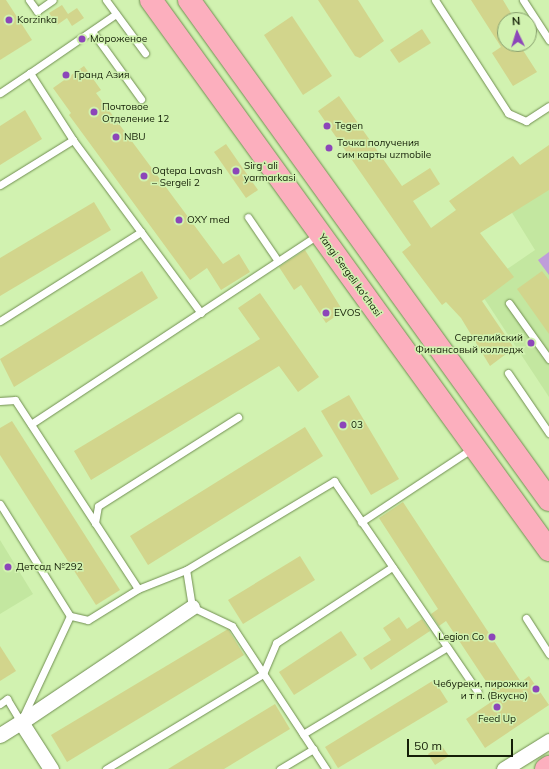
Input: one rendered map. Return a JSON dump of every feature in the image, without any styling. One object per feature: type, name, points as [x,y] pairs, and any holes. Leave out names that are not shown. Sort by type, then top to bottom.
[{"type":"main road","name":"Yangi Sergeli ko'chasi","points":[[151,0],[549,550]]},
{"type":"main road","points":[[190,0],[549,500]]},
{"type":"street","points":[[0,735],[192,607]]},
{"type":"street","points":[[21,722],[51,769]]},
{"type":"street","points":[[504,769],[549,741]]},
{"type":"lane","points":[[30,0],[37,10],[52,0]]},
{"type":"lane","points":[[106,0],[145,53]]},
{"type":"lane","points":[[435,0],[508,113],[526,121],[549,106]]},
{"type":"lane","points":[[523,0],[549,40]]},
{"type":"lane","points":[[0,93],[116,14]]},
{"type":"lane","points":[[92,31],[141,99]]},
{"type":"lane","points":[[30,73],[73,140],[201,313]]},
{"type":"lane","points":[[0,185],[73,140]]},
{"type":"lane","points":[[248,217],[278,261]]},
{"type":"lane","points":[[0,321],[141,232]]},
{"type":"lane","points":[[31,424],[320,233]]},
{"type":"lane","points":[[509,303],[549,359]]},
{"type":"lane","points":[[508,373],[549,433]]},
{"type":"lane","points":[[0,401],[15,400],[138,588]]},
{"type":"lane","points":[[95,523],[98,506],[238,417]]},
{"type":"lane","points":[[361,522],[474,447]]},
{"type":"lane","points":[[0,504],[70,616],[88,620],[138,588],[186,570],[334,481],[478,692]]},
{"type":"lane","points":[[106,769],[263,674],[276,643],[392,567]]},
{"type":"lane","points":[[186,570],[192,607],[232,626],[326,769]]},
{"type":"lane","points":[[21,722],[70,616]]},
{"type":"lane","points":[[526,618],[549,654]]},
{"type":"lane","points":[[303,734],[447,647]]},
{"type":"lane","points":[[0,704],[7,699],[21,722]]},
{"type":"lane","points":[[280,769],[313,749]]},
{"type":"shaded area","name":"Сергелийский Финансовый колледж","points":[[549,184],[549,397],[478,289],[535,250],[509,208]]},
{"type":"shaded area","points":[[549,252],[549,275],[538,260]]},
{"type":"shaded area","name":"Детсад №292","points":[[0,540],[33,594],[0,614]]},
{"type":"building","name":"Korzinka","points":[[0,0],[6,0],[32,40],[0,60]]},
{"type":"building","points":[[318,0],[358,0],[384,41],[360,58],[355,56]]},
{"type":"building","points":[[471,0],[503,0],[510,12],[497,12],[497,41]]},
{"type":"building","points":[[62,5],[68,14],[77,8],[84,18],[72,26],[67,18],[57,25],[49,13]]},
{"type":"building","points":[[292,16],[332,76],[303,95],[264,35]]},
{"type":"building","points":[[422,29],[431,43],[399,63],[390,50]]},
{"type":"building","points":[[497,50],[497,52],[524,52],[537,72],[513,86],[492,53]]},
{"type":"building","points":[[84,66],[101,90],[96,93],[223,264],[239,254],[250,272],[221,290],[207,268],[190,280],[69,115],[71,113],[53,88]]},
{"type":"building","points":[[339,96],[402,186],[430,168],[440,184],[413,201],[431,228],[456,210],[449,201],[513,156],[520,165],[549,145],[549,190],[480,233],[514,277],[482,301],[514,348],[490,366],[461,318],[446,302],[442,305],[402,252],[411,245],[318,111]]},
{"type":"building","points":[[25,110],[42,139],[0,165],[0,126]]},
{"type":"building","name":"Sirgʻali yarmarkasi","points":[[226,144],[258,190],[246,198],[214,152]]},
{"type":"building","points":[[94,202],[111,230],[0,296],[0,258]]},
{"type":"building","points":[[305,250],[343,311],[326,323],[301,285],[294,290],[279,267]]},
{"type":"building","points":[[142,271],[158,298],[14,387],[0,359]]},
{"type":"building","points":[[542,271],[549,280],[549,334],[517,289]]},
{"type":"building","points":[[260,293],[319,377],[298,392],[279,366],[91,480],[74,451],[260,339],[238,308]]},
{"type":"building","points":[[349,395],[399,479],[371,495],[321,411]]},
{"type":"building","points":[[12,421],[120,590],[96,605],[0,455],[0,428]]},
{"type":"building","points":[[305,427],[323,456],[148,565],[130,536]]},
{"type":"building","points":[[403,502],[521,682],[529,676],[549,705],[485,748],[466,719],[497,698],[446,621],[439,626],[431,614],[438,609],[379,518]]},
{"type":"building","points":[[300,556],[315,580],[243,624],[228,600]]},
{"type":"building","points":[[399,617],[407,629],[422,619],[430,631],[371,670],[363,658],[391,640],[383,628]]},
{"type":"building","points":[[228,629],[244,655],[67,762],[51,735]]},
{"type":"building","points":[[341,631],[357,655],[294,695],[279,672]]},
{"type":"building","points":[[0,646],[16,671],[0,681]]},
{"type":"building","points":[[434,680],[448,702],[338,768],[325,747]]},
{"type":"building","points":[[275,704],[290,729],[224,769],[168,769]]},
{"type":"building","points":[[441,745],[449,756],[435,765],[428,754]]},
{"type":"place","name":"Korzinka","points":[[9,20]]},
{"type":"place","name":"Мороженое","points":[[82,39]]},
{"type":"place","name":"Гранд Азия","points":[[66,75]]},
{"type":"place","name":"Почтовое Отделение 12","points":[[94,112]]},
{"type":"place","name":"Tegen","points":[[327,126]]},
{"type":"place","name":"NBU","points":[[116,137]]},
{"type":"place","name":"Точка получения сим карты uzmobile","points":[[329,148]]},
{"type":"place","name":"Sirgʻali yarmarkasi","points":[[236,171]]},
{"type":"place","name":"Oqtepa Lavash – Sergeli 2","points":[[144,176]]},
{"type":"place","name":"OXY med","points":[[179,220]]},
{"type":"place","name":"EVOS","points":[[326,313]]},
{"type":"place","name":"Сергелийский Финансовый колледж","points":[[531,343]]},
{"type":"place","name":"03","points":[[343,425]]},
{"type":"place","name":"Детсад №292","points":[[8,567]]},
{"type":"place","name":"Legion Co","points":[[492,637]]},
{"type":"place","name":"Чебуреки, пирожки и т п. (Вкусно)","points":[[536,689]]},
{"type":"place","name":"Feed Up","points":[[497,707]]}]
